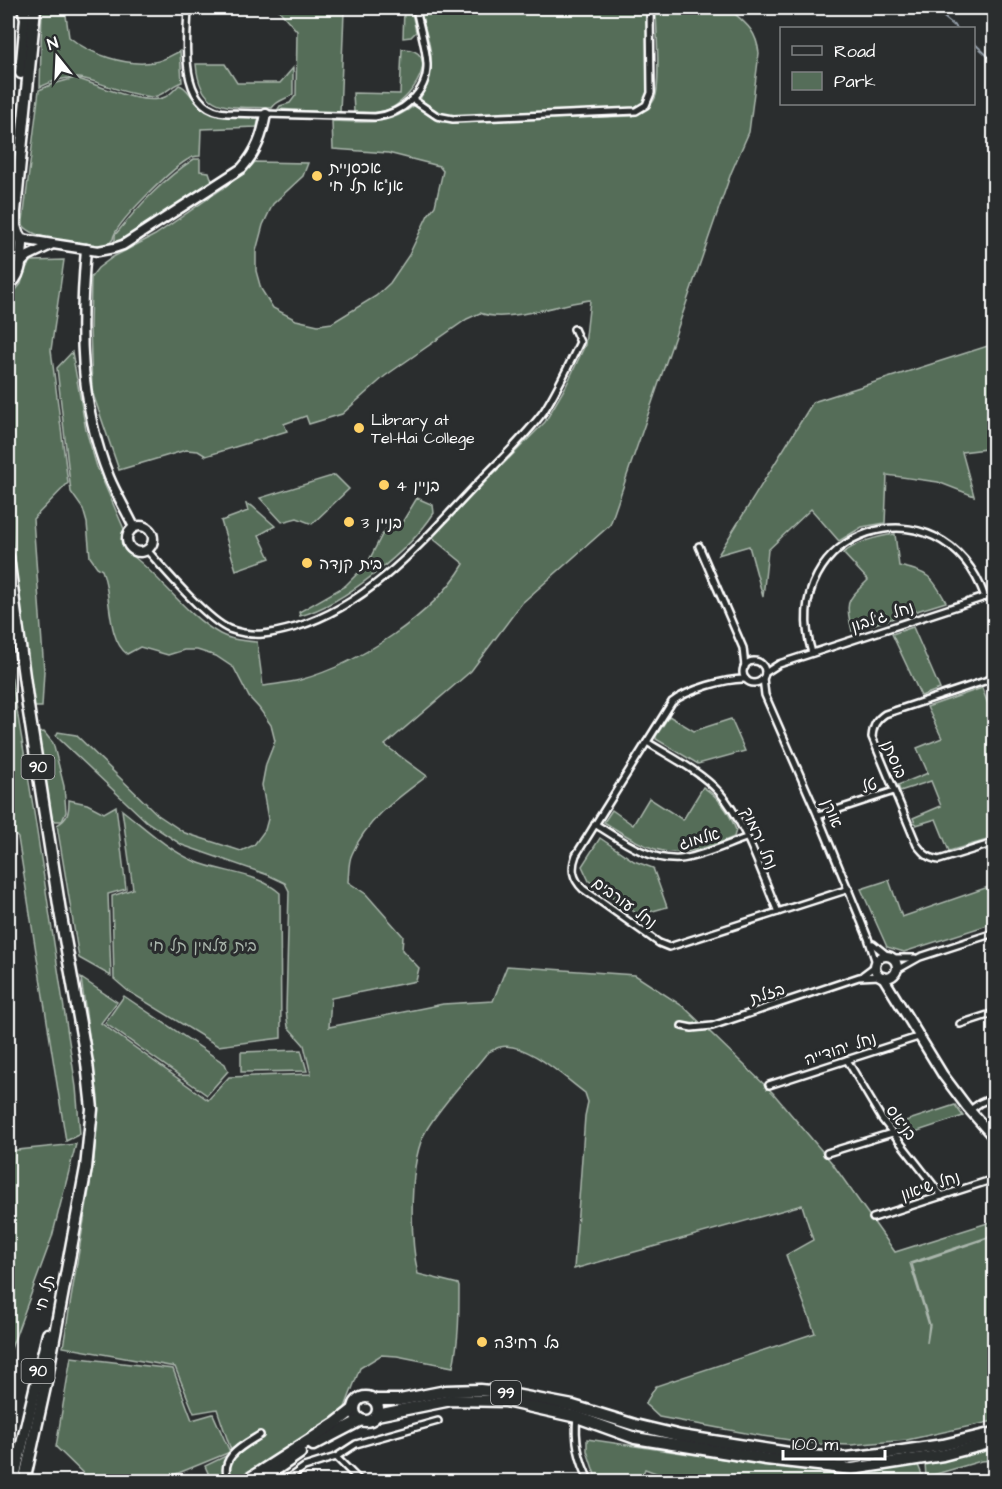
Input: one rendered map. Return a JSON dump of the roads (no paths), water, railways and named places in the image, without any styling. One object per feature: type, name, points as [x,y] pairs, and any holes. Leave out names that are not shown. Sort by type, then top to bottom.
[{"type":"highway","points":[[8,218],[26,18],[23,8]]},
{"type":"highway","points":[[9,285],[17,276],[19,266],[20,237],[15,226],[15,212],[35,8]]},
{"type":"highway","points":[[8,230],[16,232],[20,237]]},
{"type":"highway","name":"90","points":[[8,557],[60,910],[91,1093],[91,1123],[86,1168],[68,1261]]},
{"type":"highway","name":"תל חי","points":[[13,1482],[36,1378],[68,1261]]},
{"type":"highway","name":"תל חי","points":[[24,1482],[45,1387],[68,1261]]},
{"type":"highway","name":"99","points":[[244,1482],[336,1423],[354,1409],[356,1402],[362,1398],[400,1400],[446,1391],[499,1392],[573,1406],[681,1436],[808,1456],[846,1458],[943,1445],[994,1433]]},
{"type":"highway","name":"99","points":[[258,1482],[312,1446],[361,1420],[372,1420],[377,1414],[434,1402],[468,1398],[505,1401],[577,1416],[645,1440],[766,1459],[852,1468],[943,1455],[994,1442]]},
{"type":"highway","points":[[374,1400],[378,1407],[377,1414]]},
{"type":"highway","points":[[354,1409],[356,1416],[361,1420]]},
{"type":"street","points":[[188,8],[188,76],[195,92],[205,104],[221,113],[375,117],[395,112],[412,99],[421,87],[427,62],[416,8]]},
{"type":"street","points":[[412,99],[437,116],[453,119],[636,111],[646,105],[651,93],[650,8]]},
{"type":"street","points":[[20,237],[86,249],[106,250],[123,245],[242,168],[261,140],[266,114]]},
{"type":"street","points":[[19,266],[28,255],[51,244]]},
{"type":"street","points":[[86,249],[81,340],[87,399],[109,478],[134,527]]},
{"type":"street","points":[[147,550],[212,618],[228,628],[270,635],[307,623],[344,607],[371,588],[401,562],[543,412],[561,382],[580,342],[574,329]]},
{"type":"street","points":[[145,526],[151,531],[153,539],[147,550],[135,551],[129,547],[127,536],[134,527],[145,526]]},
{"type":"street","points":[[812,653],[806,622],[808,599],[812,587],[822,568],[834,554],[866,534],[890,528],[901,528],[925,532],[936,537],[966,560],[979,580],[985,597]]},
{"type":"street","points":[[699,546],[743,648],[749,680],[759,681],[764,676],[759,663],[743,648]]},
{"type":"street","name":"נחל ג'לבון","points":[[764,676],[779,664],[994,594]]},
{"type":"street","points":[[745,668],[752,662],[759,663]]},
{"type":"street","name":"נחל ג'לבון","points":[[759,663],[779,664]]},
{"type":"street","name":"נחל עורבים","points":[[731,680],[745,668]]},
{"type":"street","name":"אורן","points":[[764,676],[768,701],[849,889],[876,964]]},
{"type":"street","name":"בוסתן","points":[[994,678],[885,714],[876,720],[872,728],[872,737],[917,845],[930,858],[939,860],[949,858],[994,843]]},
{"type":"street","name":"נחל עורבים","points":[[749,680],[731,680],[677,698],[672,702],[576,855],[573,872],[577,882],[583,889],[663,945],[677,945],[849,889]]},
{"type":"street","name":"אורן","points":[[749,680],[768,701]]},
{"type":"street","name":"נחל ירמוך","points":[[647,742],[719,791],[734,812],[778,912]]},
{"type":"street","name":"טל","points":[[818,816],[894,791]]},
{"type":"street","name":"אלמוג","points":[[595,824],[630,846],[662,858],[684,858],[746,838]]},
{"type":"street","points":[[881,976],[888,977],[920,957],[994,933]]},
{"type":"street","name":"אורן","points":[[868,938],[877,949],[890,958]]},
{"type":"street","points":[[920,957],[880,958],[876,964],[876,972],[899,1003],[918,1037],[970,1110],[994,1138]]},
{"type":"street","points":[[890,958],[896,966],[899,1003]]},
{"type":"street","name":"בזלת","points":[[859,977],[876,964]]},
{"type":"street","name":"בזלת","points":[[682,1026],[692,1028],[712,1026],[859,977],[881,976]]},
{"type":"street","points":[[960,1024],[994,1013]]},
{"type":"street","name":"נחל יהודייה","points":[[769,1085],[918,1037]]},
{"type":"street","name":"בניאס","points":[[847,1060],[857,1081],[892,1132],[942,1196]]},
{"type":"street","points":[[970,1110],[994,1097]]},
{"type":"street","points":[[827,1153],[892,1132]]},
{"type":"street","name":"נחל שיאון","points":[[873,1218],[994,1179]]},
{"type":"street","points":[[577,1416],[576,1433],[579,1455],[590,1482]]},
{"type":"street","points":[[283,1482],[304,1467],[336,1457],[356,1444],[438,1421]]},
{"type":"street","points":[[229,1482],[226,1470],[231,1456],[260,1434]]},
{"type":"street","points":[[336,1457],[360,1482]]},
{"type":"waterway","points":[[933,8],[956,27]]},
{"type":"waterway","points":[[975,44],[994,62]]},
{"type":"place","name":"אכסניית אנ\"א תל חי","points":[[317,176]]},
{"type":"place","name":"Library at Tel-Hai College","points":[[359,428]]},
{"type":"place","name":"בניין 4","points":[[384,485]]},
{"type":"place","name":"בניין 3","points":[[349,522]]},
{"type":"place","name":"בית קנדה","points":[[307,563]]},
{"type":"place","name":"בל רחיצה","points":[[482,1342]]},
{"type":"park label","name":"בית עלמין תל חי","points":[[203,945]]}]
